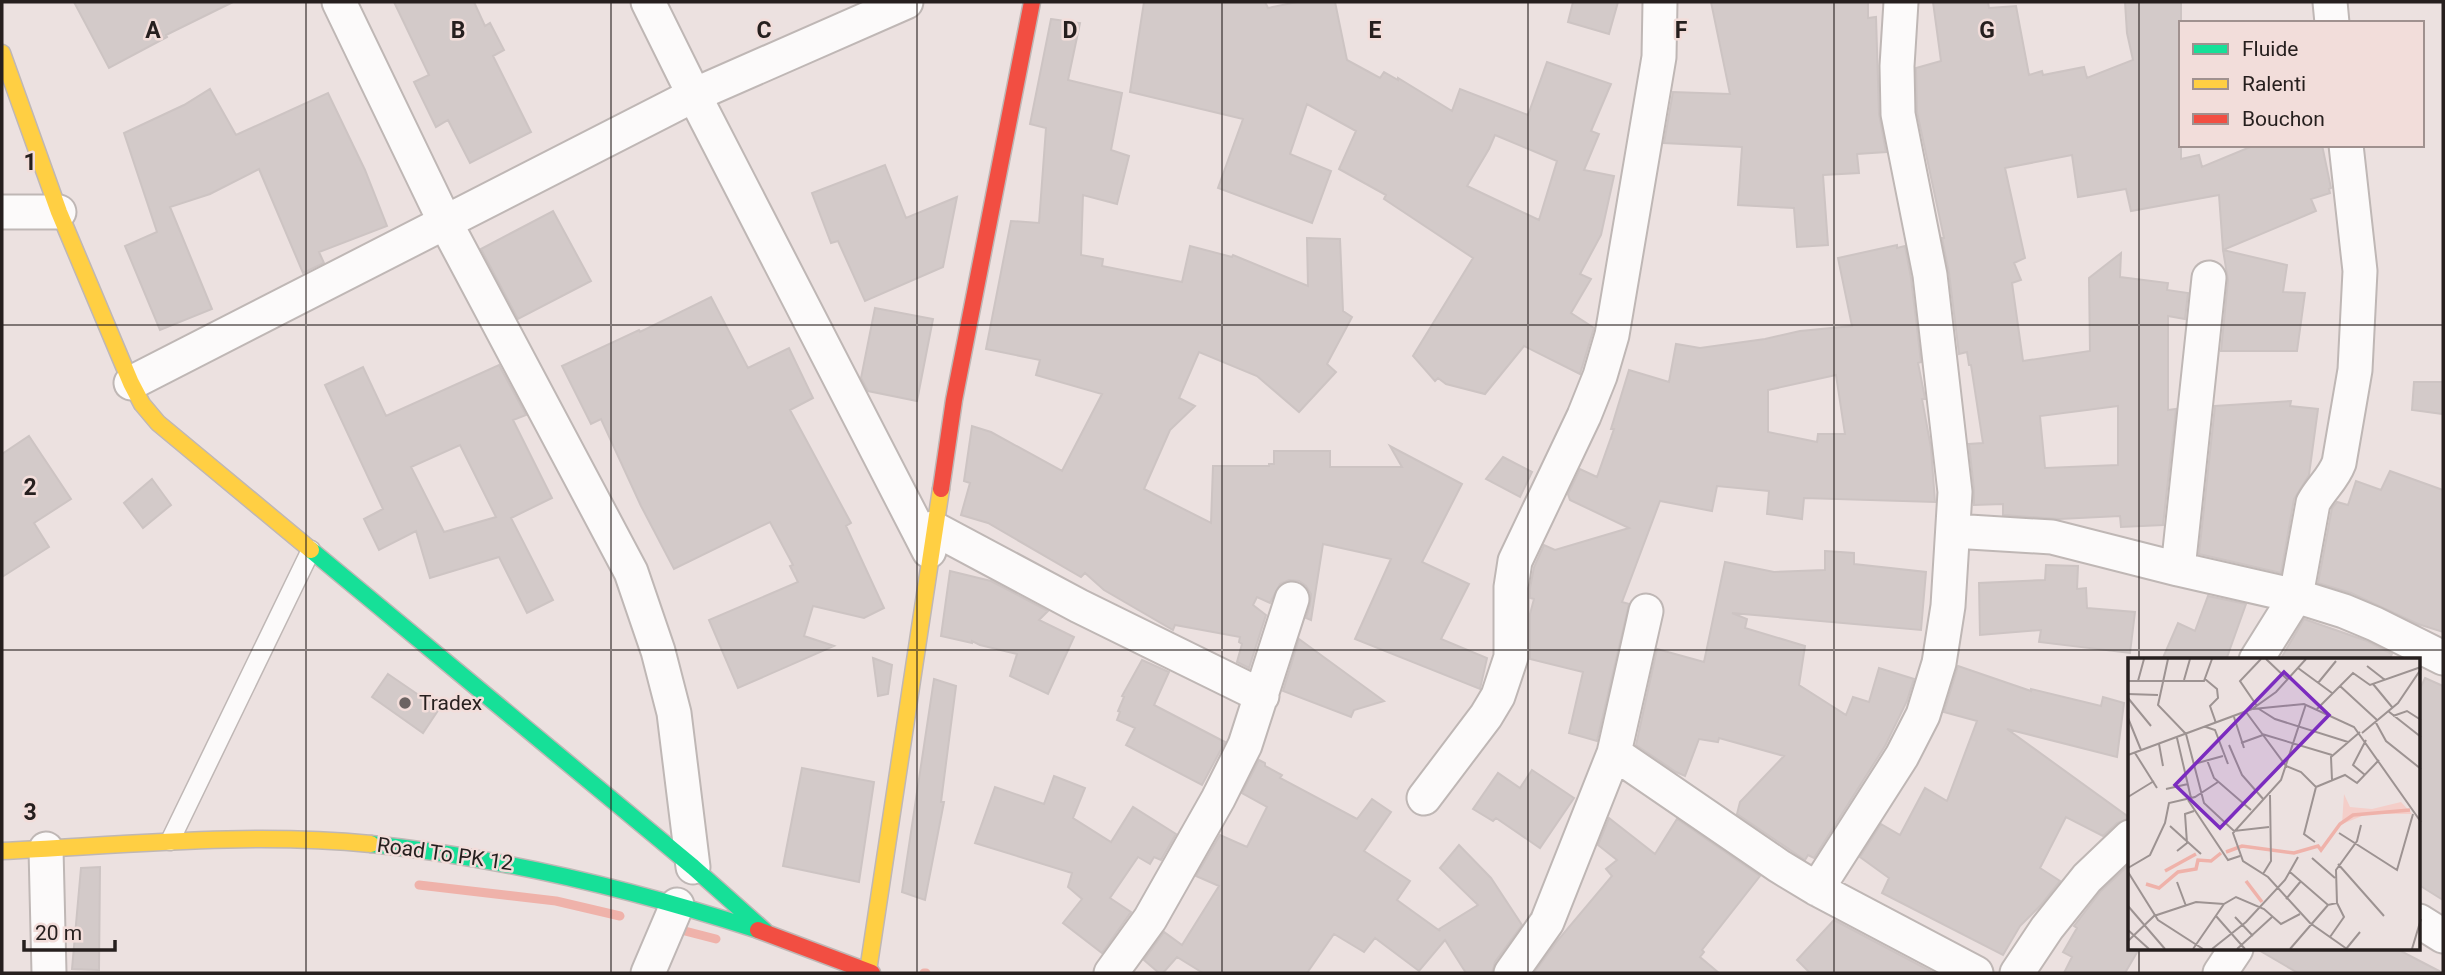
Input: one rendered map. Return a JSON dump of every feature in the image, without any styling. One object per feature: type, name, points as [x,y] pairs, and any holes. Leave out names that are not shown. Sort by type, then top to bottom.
[{"type":"street","points":[[339,2],[445,222],[631,572],[658,651],[674,713],[693,867]]},
{"type":"street","points":[[648,2],[694,95],[931,539],[1068,600],[1262,696]]},
{"type":"street","points":[[131,383],[694,95],[906,2]]},
{"type":"street","points":[[870,972],[931,539],[954,400],[1032,2]]},
{"type":"street","points":[[1424,798],[1498,696],[1511,657],[1511,587],[1515,561],[1584,416],[1600,376],[1612,335],[1651,112],[1659,57],[1660,2]]},
{"type":"street","points":[[1817,889],[1902,756],[1923,715],[1939,663],[1948,606],[1955,492],[1930,275],[1898,114],[1897,66],[1901,2]]},
{"type":"street","points":[[2329,2],[2332,21]]},
{"type":"street","points":[[2,53],[60,212],[131,383],[142,404],[158,423],[693,867],[765,931]]},
{"type":"street","points":[[2257,658],[2296,596],[2313,503],[2317,494],[2335,475],[2339,463],[2355,370],[2360,271],[2346,147]]},
{"type":"street","points":[[2,212],[60,212]]},
{"type":"street","points":[[2178,569],[2209,278]]},
{"type":"street","points":[[1953,531],[2052,537],[2296,596],[2375,624],[2430,657]]},
{"type":"street","points":[[1111,973],[1150,919],[1218,799],[1245,745],[1292,599]]},
{"type":"street","points":[[1511,973],[1547,922],[1614,753],[1646,611]]},
{"type":"street","points":[[1614,753],[1779,866],[1976,973]]},
{"type":"street","points":[[2017,973],[2047,928],[2088,878],[2128,838]]},
{"type":"street","name":"Road To PK 12","points":[[2,851],[170,841],[316,840],[435,850],[586,879],[765,931],[870,972]]},
{"type":"street","points":[[46,849],[49,973]]},
{"type":"street","points":[[648,973],[677,905]]},
{"type":"street","points":[[2420,922],[2443,936]]},
{"type":"street","points":[[2220,973],[2235,950]]},
{"type":"lane","points":[[170,841],[311,550]]},
{"type":"building","points":[[74,2],[233,2],[166,35],[167,37],[109,68]]},
{"type":"building","points":[[394,2],[474,2],[485,26],[490,23],[504,50],[493,56],[531,132],[470,163],[448,120],[436,127],[414,82],[429,75]]},
{"type":"building","points":[[1144,2],[1265,2],[1268,8],[1297,2],[1335,2],[1347,60],[1380,78],[1384,72],[1398,78],[1452,111],[1460,89],[1528,115],[1547,62],[1611,84],[1591,131],[1599,134],[1584,170],[1614,176],[1601,235],[1580,274],[1591,279],[1571,313],[1594,328],[1580,374],[1524,346],[1485,394],[1446,384],[1438,378],[1435,381],[1413,356],[1473,258],[1384,199],[1386,195],[1339,169],[1356,131],[1307,104],[1290,154],[1331,171],[1312,223],[1218,188],[1243,119],[1130,92]],"holes":[[[1495,135],[1557,161],[1539,220],[1467,186]]]},
{"type":"building","points":[[1573,2],[1618,2],[1609,34],[1568,22]]},
{"type":"building","points":[[1711,2],[1868,2],[1868,18],[1876,17],[1879,114],[1886,152],[1857,154],[1859,173],[1823,175],[1828,245],[1797,247],[1794,208],[1738,205],[1742,147],[1664,143],[1673,92],[1730,94]]},
{"type":"building","points":[[1933,2],[1988,2],[1989,8],[2016,6],[2029,75],[2084,67],[2087,78],[2133,60],[2127,33],[2125,2],[2181,2],[2181,159],[2199,155],[2202,167],[2250,147],[2322,147],[2331,188],[2330,193],[2311,199],[2316,211],[2223,250],[2219,195],[2131,211],[2126,189],[2078,197],[2072,155],[2005,168],[2025,258],[2014,263],[2021,280],[2012,283],[2023,361],[2090,351],[2089,278],[2121,253],[2120,277],[2168,283],[2167,290],[2188,293],[2185,319],[2168,316],[2168,410],[2176,409],[2163,525],[2121,527],[2120,516],[2059,519],[2003,515],[2003,504],[1974,505],[1969,444],[1983,443],[1971,365],[1967,352],[1959,354],[1944,238],[1917,112],[1916,68],[1941,61]],"holes":[[[2118,406],[2118,465],[2045,468],[2040,416]]]},
{"type":"building","points":[[1051,19],[1080,23],[1068,80],[1122,93],[1111,150],[1129,156],[1117,204],[1083,195],[1081,255],[1103,259],[1102,266],[1182,282],[1190,246],[1232,257],[1233,255],[1308,286],[1307,238],[1340,239],[1343,311],[1352,317],[1327,364],[1336,372],[1299,412],[1257,376],[1199,352],[1179,398],[1195,406],[1170,430],[1144,489],[1211,523],[1213,466],[1269,466],[1274,464],[1274,451],[1330,451],[1330,467],[1402,467],[1390,446],[1462,484],[1422,562],[1469,584],[1441,639],[1487,658],[1480,689],[1355,639],[1391,559],[1323,544],[1311,620],[1306,618],[1311,594],[1299,581],[1289,580],[1280,584],[1270,603],[1257,597],[1253,605],[1266,615],[1249,668],[1237,662],[1242,644],[1239,642],[1240,637],[1175,625],[1173,630],[1104,590],[1085,573],[1081,577],[988,523],[961,515],[970,483],[964,481],[972,426],[991,432],[1062,471],[1102,394],[1036,375],[1040,360],[986,349],[1011,221],[1039,223],[1046,128],[1030,124]]},
{"type":"building","points":[[210,89],[236,135],[328,93],[365,170],[387,226],[319,252],[324,263],[303,273],[259,169],[210,194],[170,207],[212,309],[160,330],[125,246],[157,232],[124,133],[184,105]]},
{"type":"building","points":[[885,165],[906,218],[957,197],[943,267],[865,301],[838,241],[831,243],[812,193]]},
{"type":"building","points":[[553,211],[591,281],[518,319],[481,249]]},
{"type":"building","points":[[1897,245],[1897,248],[1905,246],[1921,362],[1918,363],[1931,448],[1935,502],[1804,498],[1802,519],[1767,514],[1769,491],[1717,486],[1712,511],[1660,501],[1622,602],[1629,604],[1597,741],[1569,733],[1583,672],[1530,659],[1530,614],[1534,599],[1530,598],[1530,588],[1534,567],[1544,545],[1555,550],[1629,528],[1570,500],[1568,494],[1580,469],[1597,477],[1614,429],[1611,429],[1629,370],[1669,382],[1676,344],[1700,348],[1800,331],[1852,326],[1838,258]],"holes":[[[1836,375],[1845,434],[1818,434],[1817,442],[1768,432],[1768,390]]]},
{"type":"building","points":[[2223,250],[2287,265],[2283,292],[2305,293],[2297,351],[2221,351],[2228,280]]},
{"type":"building","points":[[711,297],[748,368],[789,348],[813,398],[790,410],[851,523],[846,526],[884,608],[864,618],[813,606],[804,636],[834,646],[738,688],[709,620],[798,582],[790,566],[793,565],[770,522],[674,569],[641,506],[601,419],[591,424],[562,366]]},
{"type":"building","points":[[875,308],[933,319],[917,401],[868,391],[861,378]]},
{"type":"building","points":[[499,365],[526,415],[513,420],[552,498],[511,518],[553,600],[527,613],[499,557],[430,578],[416,531],[379,550],[364,519],[383,509],[325,385],[363,367],[386,416]],"holes":[[[460,445],[496,517],[444,532],[411,467]]]},
{"type":"building","points":[[2414,382],[2443,382],[2443,414],[2412,410]]},
{"type":"building","points":[[2291,401],[2290,406],[2318,409],[2309,475],[2294,499],[2281,573],[2199,554],[2215,406]]},
{"type":"building","points":[[29,436],[71,499],[34,523],[49,547],[2,577],[2,454]]},
{"type":"building","points":[[1503,457],[1532,472],[1520,497],[1486,479]]},
{"type":"building","points":[[2390,471],[2443,490],[2443,632],[2418,624],[2351,593],[2318,583],[2332,508],[2337,502],[2348,505],[2356,481],[2381,490]]},
{"type":"building","points":[[152,479],[171,505],[143,528],[124,503]]},
{"type":"building","points":[[1825,551],[1854,553],[1854,564],[1926,572],[1921,630],[1732,613],[1747,619],[1745,628],[1805,646],[1799,685],[1846,715],[1853,697],[1869,702],[1879,668],[1914,679],[1907,701],[1885,746],[1814,858],[1808,855],[1805,860],[1737,814],[1740,802],[1784,756],[1719,738],[1718,742],[1699,739],[1685,776],[1636,745],[1657,649],[1704,662],[1725,562],[1774,572],[1825,570]]},
{"type":"building","points":[[2046,565],[2078,566],[2077,589],[2086,588],[2087,608],[2135,612],[2130,653],[2039,642],[2041,630],[1980,635],[1979,583],[2045,580]]},
{"type":"building","points":[[950,571],[991,581],[1048,611],[1039,620],[1074,637],[1048,694],[1010,676],[1017,654],[972,641],[941,636]]},
{"type":"building","points":[[2208,596],[2246,604],[2227,658],[2163,658],[2178,623],[2195,631]]},
{"type":"building","points":[[2304,619],[2367,641],[2392,654],[2390,658],[2281,658]]},
{"type":"building","points":[[1299,639],[1384,701],[1354,710],[1351,717],[1283,691]]},
{"type":"building","points":[[873,658],[892,665],[888,694],[878,696]]},
{"type":"building","points":[[1142,660],[1169,672],[1154,705],[1225,742],[1202,785],[1126,745],[1135,728],[1117,720],[1118,711],[1124,697],[1122,696]]},
{"type":"building","points":[[1958,666],[2031,691],[2101,706],[2103,697],[2124,703],[2117,757],[2007,729],[2128,819],[2117,823],[2103,836],[2066,817],[2040,868],[2060,881],[2020,926],[2003,955],[1882,893],[1889,878],[1860,857],[1881,824],[1900,835],[1925,788],[1947,801],[1977,721],[1944,712]]},
{"type":"building","name":"Tradex","points":[[388,674],[439,709],[423,733],[372,697]]},
{"type":"building","points":[[2425,678],[2443,686],[2443,900],[2420,886],[2420,689]]},
{"type":"building","points":[[934,679],[956,686],[941,802],[944,802],[925,900],[902,892]]},
{"type":"building","points":[[1259,760],[1282,775],[1280,778],[1357,819],[1372,799],[1391,812],[1364,851],[1410,881],[1397,900],[1440,931],[1439,929],[1478,905],[1440,868],[1459,845],[1491,878],[1522,925],[1495,962],[1492,973],[1466,973],[1445,940],[1419,971],[1375,938],[1364,952],[1334,934],[1307,973],[1203,973],[1177,957],[1163,973],[1159,973],[1144,960],[1164,932],[1182,945],[1219,886],[1196,876],[1220,835],[1247,847],[1267,807],[1242,793]]},
{"type":"building","points":[[802,768],[874,782],[859,882],[783,866]]},
{"type":"building","points":[[1532,770],[1574,798],[1540,848],[1496,818],[1493,821],[1473,809],[1498,773],[1520,788]]},
{"type":"building","points":[[1054,776],[1085,788],[1073,818],[1111,842],[1133,807],[1176,834],[1161,860],[1154,857],[1150,864],[1138,857],[1110,898],[1131,912],[1102,953],[1063,923],[1082,899],[1068,887],[1072,873],[975,843],[995,787],[1044,804]]},
{"type":"building","points":[[1609,818],[1655,854],[1677,819],[1760,876],[1702,950],[1704,952],[1700,957],[1719,973],[1534,973],[1612,876],[1606,869],[1617,860],[1598,845]]},
{"type":"building","points":[[2128,866],[2128,950],[2138,950],[2125,973],[2064,973],[2072,957],[2063,952],[2077,928],[2074,926],[2101,891]]},
{"type":"building","points":[[100,867],[99,970],[72,969],[81,868]]},
{"type":"building","points":[[1834,920],[1934,973],[1810,973],[1797,960]]},
{"type":"building","points":[[2259,950],[2399,950],[2443,973],[2298,973]]},
{"type":"waterway","points":[[419,885],[556,901],[620,916]]},
{"type":"waterway","points":[[681,930],[716,939]]},
{"type":"traffic: fast","points":[[311,550],[693,867],[765,931]]},
{"type":"traffic: fast","points":[[371,844],[469,858],[567,877],[663,901],[758,930]]},
{"type":"traffic: slow","points":[[2,53],[59,212],[142,404],[158,423],[311,550]]},
{"type":"traffic: slow","points":[[868,971],[941,489]]},
{"type":"traffic: slow","points":[[2,851],[233,839],[371,844]]},
{"type":"traffic: jam","points":[[941,489],[954,400],[1032,2]]},
{"type":"traffic: jam","points":[[758,930],[872,973]]},
{"type":"place","name":"Tradex","points":[[405,703]]}]
